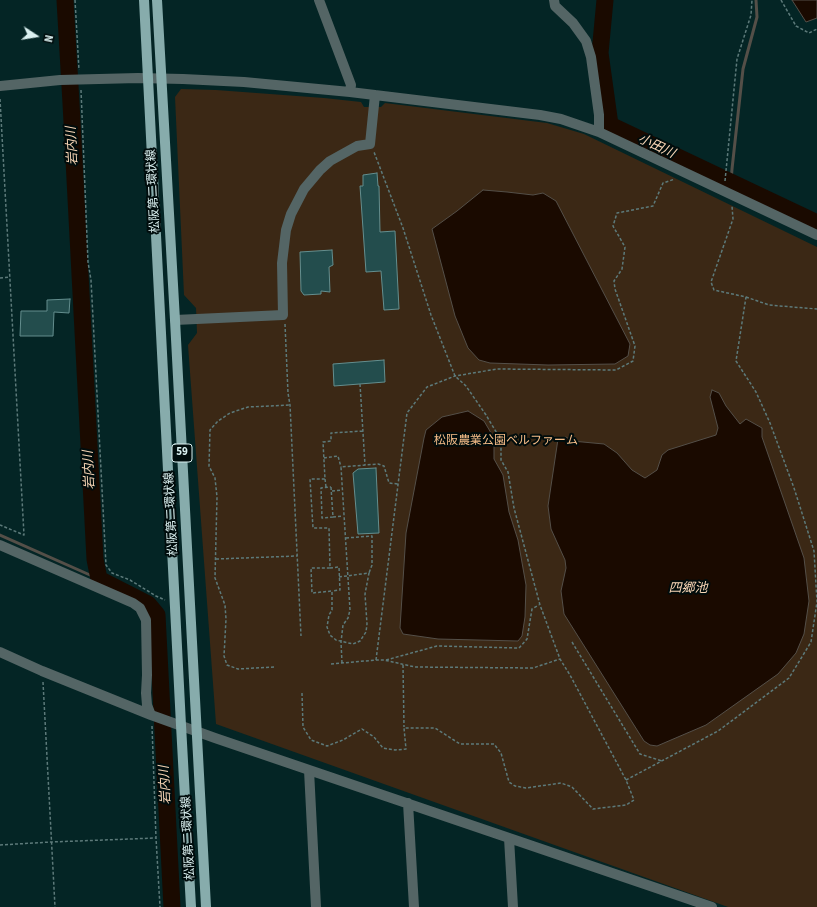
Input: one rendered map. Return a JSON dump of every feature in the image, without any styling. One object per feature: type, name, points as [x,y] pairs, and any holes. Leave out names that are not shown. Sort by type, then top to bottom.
[{"type":"main road","name":"松阪第二環状線","points":[[144,0],[191,907]]},
{"type":"main road","name":"松阪第二環状線","points":[[157,0],[206,907]]},
{"type":"street","points":[[319,0],[351,85],[350,92]]},
{"type":"street","points":[[554,0],[555,6],[573,23],[586,41],[591,57],[599,115],[599,132]]},
{"type":"street","points":[[0,86],[60,80],[148,78],[244,82],[350,92],[540,115],[561,119],[599,132],[817,236]]},
{"type":"street","points":[[175,320],[283,315],[282,263],[286,230],[291,214],[304,189],[320,170],[330,161],[357,146],[370,144],[375,95]]},
{"type":"street","points":[[0,544],[133,603],[140,608],[146,620],[146,693],[147,705],[152,715]]},
{"type":"street","points":[[0,652],[152,715],[216,738],[707,906]]},
{"type":"street","points":[[309,770],[316,907]]},
{"type":"street","points":[[408,803],[414,907]]},
{"type":"street","points":[[509,838],[513,907]]},
{"type":"path","points":[[75,0],[81,80],[88,262],[91,280],[106,565],[112,573],[130,580],[163,600],[175,603]]},
{"type":"path","points":[[725,183],[737,59],[751,15],[752,0]]},
{"type":"path","points":[[781,0],[796,26],[810,32],[817,29]]},
{"type":"path","points":[[0,99],[24,535],[0,525]]},
{"type":"path","points":[[373,150],[403,228],[430,315],[455,376],[466,386],[486,414],[501,440],[501,460],[508,472],[514,508],[540,605],[560,659],[574,682],[626,780],[634,800],[626,805],[593,809],[572,787],[561,783],[526,788],[515,786],[509,782],[501,753],[494,744],[460,744],[435,728],[404,728]]},
{"type":"path","points":[[376,660],[407,413],[427,387],[455,376],[497,369],[616,370],[633,362],[635,346],[615,289],[614,281],[622,269],[625,247],[613,226],[617,213],[653,206],[663,183],[674,179],[680,182]]},
{"type":"path","points":[[732,205],[733,219],[711,282],[714,290],[746,297],[769,305],[817,309]]},
{"type":"path","points":[[0,278],[10,277]]},
{"type":"path","points":[[626,780],[718,731],[789,678],[811,642],[817,602],[814,551],[794,488],[770,423],[756,392],[736,361],[746,297]]},
{"type":"path","points":[[284,321],[302,636]]},
{"type":"path","points":[[360,384],[365,465]]},
{"type":"path","points":[[274,667],[238,669],[227,665],[224,656],[226,620],[225,605],[215,578],[217,497],[215,478],[210,466],[210,430],[218,421],[230,413],[248,407],[290,405]]},
{"type":"path","points":[[326,488],[323,442],[331,441],[331,433],[363,431]]},
{"type":"path","points":[[324,458],[338,456],[341,467],[350,610],[348,618],[343,625],[341,642],[342,663]]},
{"type":"path","points":[[341,467],[378,464],[384,466],[389,483],[398,484]]},
{"type":"path","points":[[325,479],[310,479],[310,486],[313,528],[329,528],[330,568]]},
{"type":"path","points":[[333,517],[331,487],[321,488],[322,518],[333,517],[344,516]]},
{"type":"path","points":[[332,491],[342,490]]},
{"type":"path","points":[[332,592],[332,610],[329,614],[328,627],[330,635],[341,642],[354,644],[360,641],[366,632],[366,594],[369,573],[372,565],[372,536],[345,538]]},
{"type":"path","points":[[216,559],[297,556]]},
{"type":"path","points":[[339,567],[340,590],[312,593],[311,568],[330,568],[339,567]]},
{"type":"path","points":[[339,576],[369,573]]},
{"type":"path","points":[[384,660],[437,646],[519,648],[528,639],[532,609],[540,605]]},
{"type":"path","points":[[572,642],[640,754],[662,761]]},
{"type":"path","points":[[331,664],[384,660],[415,667],[533,668],[560,659]]},
{"type":"path","points":[[302,693],[303,727],[311,740],[327,746],[343,740],[362,729],[374,737],[383,748],[395,750],[406,749],[404,728],[403,665]]},
{"type":"path","points":[[42,670],[55,907]]},
{"type":"path","points":[[152,715],[160,907]]},
{"type":"path","points":[[0,845],[156,838]]},
{"type":"green space","name":"松阪農業公園ベルファーム","points":[[181,89],[216,90],[324,98],[361,102],[364,107],[381,107],[385,103],[547,123],[584,134],[817,247],[817,907],[728,907],[216,724],[188,345],[197,333],[196,308],[184,295],[175,97]]},
{"type":"water","points":[[792,0],[817,0],[817,18],[806,22]]},
{"type":"water","points":[[483,190],[533,195],[543,193],[556,201],[630,344],[628,356],[615,364],[548,365],[490,363],[479,360],[468,348],[455,316],[432,229]]},
{"type":"water","name":"四郷池","points":[[712,390],[719,393],[726,406],[740,424],[746,419],[762,428],[762,437],[804,558],[809,601],[804,634],[796,653],[778,674],[706,725],[657,746],[650,745],[644,741],[564,614],[561,591],[566,568],[565,560],[551,529],[548,506],[558,439],[566,437],[572,441],[604,444],[617,453],[632,470],[645,478],[657,470],[662,455],[668,450],[716,435],[718,428],[710,397]]},
{"type":"water","points":[[468,411],[484,421],[494,438],[494,459],[503,475],[509,512],[518,540],[526,585],[525,617],[522,636],[518,641],[438,639],[403,634],[400,628],[406,533],[426,430],[442,417]]},
{"type":"building","points":[[377,173],[379,186],[380,232],[395,231],[399,309],[384,310],[381,271],[366,272],[360,186],[363,186],[363,175]]},
{"type":"building","points":[[332,250],[333,265],[329,267],[330,292],[321,291],[321,294],[304,295],[301,291],[300,252]]},
{"type":"building","points":[[70,299],[69,313],[54,312],[53,336],[20,336],[21,311],[47,311],[47,300]]},
{"type":"building","points":[[384,360],[385,382],[334,386],[333,364]]},
{"type":"building","points":[[376,468],[379,533],[358,534],[353,473],[358,469]]},
{"type":"waterway","name":"岩内川","points":[[65,0],[95,559],[99,579],[148,604],[157,615],[172,907]]},
{"type":"waterway","name":"小田川","points":[[605,0],[600,53],[610,125],[817,223]]},
{"type":"waterway","points":[[731,182],[743,69],[757,17],[756,0]]},
{"type":"waterway","points":[[0,535],[99,579]]}]
